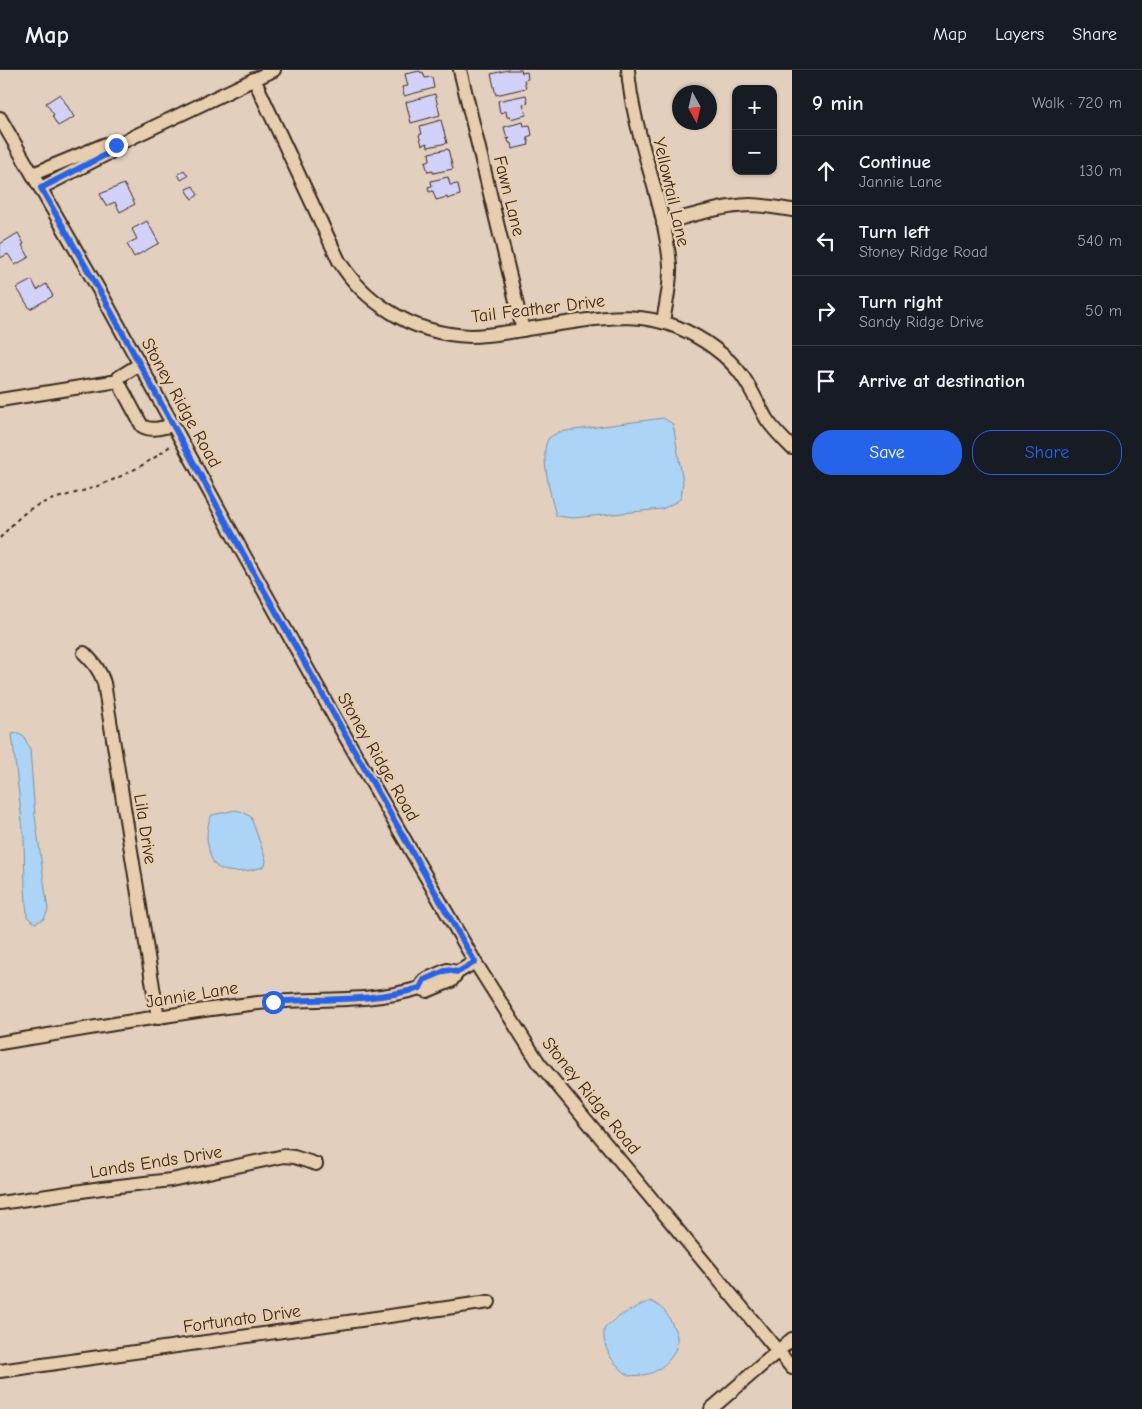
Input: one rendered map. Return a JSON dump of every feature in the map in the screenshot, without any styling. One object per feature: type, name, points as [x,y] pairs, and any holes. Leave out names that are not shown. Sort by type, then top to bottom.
[{"type":"street","points":[[41,188],[109,153],[116,145],[274,70]]},
{"type":"street","name":"Fawn Lane","points":[[460,70],[523,330]]},
{"type":"street","name":"Yellowtail Lane","points":[[628,70],[633,104],[663,223],[668,253],[670,274],[663,322]]},
{"type":"street","name":"Tail Feather Drive","points":[[254,79],[339,261],[354,282],[369,298],[405,321],[439,331],[478,336],[620,316],[639,317],[678,327],[712,347],[736,368],[744,378],[772,427],[792,448]]},
{"type":"street","name":"Stoney Ridge Road","points":[[0,118],[140,364],[342,729],[475,962],[540,1062],[792,1367]]},
{"type":"street","points":[[33,174],[106,144],[116,145]]},
{"type":"street","points":[[663,223],[719,209],[736,207],[750,206],[792,210]]},
{"type":"street","points":[[118,381],[119,377],[140,364]]},
{"type":"street","points":[[0,400],[118,381]]},
{"type":"street","points":[[118,381],[142,426],[156,429],[173,425]]},
{"type":"street","name":"Lila Drive","points":[[84,653],[94,663],[104,682],[158,1018]]},
{"type":"street","name":"Jannie Lane","points":[[0,1043],[265,1002],[375,997],[398,994],[420,988],[424,980],[447,970],[458,972],[475,962]]},
{"type":"street","name":"Lands Ends Drive","points":[[0,1203],[171,1180],[284,1156],[316,1164]]},
{"type":"street","name":"Fortunato Drive","points":[[0,1371],[489,1302]]},
{"type":"street","points":[[711,1409],[792,1339]]},
{"type":"path","points":[[0,538],[8,528],[32,507],[91,488],[138,468],[162,453],[180,437]]},
{"type":"water","points":[[663,418],[673,424],[683,482],[681,498],[662,509],[573,518],[556,516],[545,464],[546,444],[549,438],[559,432]]},
{"type":"water","points":[[17,733],[24,737],[30,749],[35,816],[48,910],[44,919],[35,923],[27,917],[24,839],[12,734]]},
{"type":"water","points":[[236,810],[251,817],[266,860],[265,866],[247,871],[232,871],[220,868],[213,862],[207,838],[211,817],[212,815]]},
{"type":"water","points":[[650,1301],[661,1308],[669,1318],[677,1336],[677,1343],[673,1355],[659,1369],[646,1375],[629,1376],[609,1355],[605,1344],[604,1330],[618,1317]]},
{"type":"building","points":[[508,70],[521,70],[522,73],[527,72],[528,79],[524,80],[526,88],[496,95],[491,74]]},
{"type":"building","points":[[420,71],[421,73],[423,72],[425,78],[432,77],[434,88],[404,96],[402,87],[408,86],[405,74]]},
{"type":"building","points":[[60,94],[74,117],[58,126],[52,116],[54,115],[46,103]]},
{"type":"building","points":[[435,94],[440,115],[411,123],[406,102]]},
{"type":"building","points":[[526,95],[528,103],[523,104],[526,115],[510,119],[510,117],[507,117],[506,111],[500,113],[498,101]]},
{"type":"building","points":[[441,120],[447,143],[428,147],[427,143],[422,145],[419,135],[422,134],[420,126]]},
{"type":"building","points":[[523,122],[524,126],[530,125],[532,135],[527,137],[529,145],[512,149],[511,143],[508,140],[510,138],[507,139],[504,127]]},
{"type":"building","points":[[448,149],[453,169],[433,173],[433,171],[428,172],[425,162],[430,160],[429,153]]},
{"type":"building","points":[[184,170],[188,176],[181,180],[178,174]]},
{"type":"building","points":[[448,177],[450,185],[458,184],[460,195],[436,200],[433,191],[429,192],[428,187],[432,186],[431,181]]},
{"type":"building","points":[[124,184],[135,204],[120,212],[115,202],[106,206],[100,194]]},
{"type":"building","points":[[193,186],[198,195],[192,199],[186,189]]},
{"type":"building","points":[[147,221],[159,243],[134,257],[127,244],[137,239],[132,229]]},
{"type":"building","points":[[18,233],[29,257],[15,265],[8,254],[0,258],[0,244]]},
{"type":"building","points":[[32,280],[37,290],[46,284],[53,296],[30,309],[17,288]]},
{"type":"route","points":[[116,145],[109,153],[41,188],[244,555],[475,962],[458,972],[447,970],[424,980],[420,988],[398,994],[375,997],[273,1002]]}]
